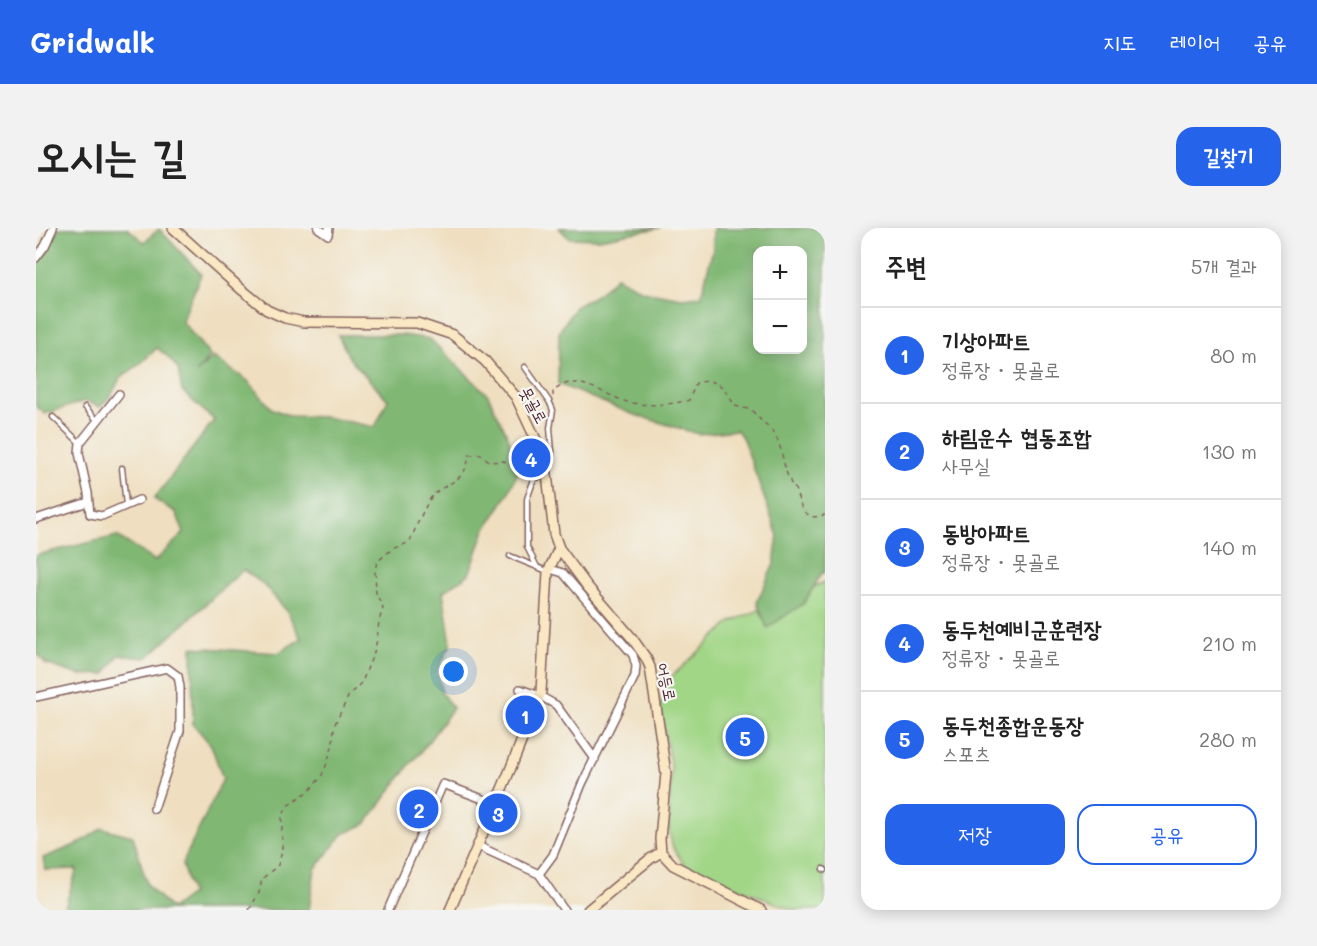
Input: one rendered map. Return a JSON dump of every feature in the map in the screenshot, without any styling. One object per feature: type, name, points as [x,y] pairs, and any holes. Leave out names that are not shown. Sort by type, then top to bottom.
[{"type":"street","points":[[36,258],[45,246],[53,228]]},
{"type":"street","name":"못골로","points":[[173,228],[267,310],[285,318],[304,322],[417,323],[453,335],[485,361],[516,397],[538,444],[547,474],[554,534],[559,548]]},
{"type":"street","points":[[318,228],[328,235],[329,228]]},
{"type":"street","points":[[119,394],[80,443],[79,453],[90,514],[102,516],[138,500]]},
{"type":"street","points":[[36,519],[88,502]]},
{"type":"street","points":[[450,910],[540,696],[549,570],[559,548]]},
{"type":"street","name":"어등로","points":[[559,548],[587,586],[632,638],[650,667],[666,773],[660,839],[661,852]]},
{"type":"street","points":[[539,874],[553,855],[582,784],[635,676],[636,666],[633,655],[563,573],[549,570]]},
{"type":"street","points":[[36,698],[167,668],[178,676],[180,731],[154,809]]},
{"type":"street","points":[[520,689],[556,705],[595,759]]},
{"type":"street","points":[[388,910],[443,784],[496,804]]},
{"type":"street","points":[[478,846],[539,874],[564,910]]},
{"type":"street","points":[[588,910],[661,852],[672,865],[761,910]]},
{"type":"lane","points":[[525,367],[553,410],[550,428],[552,452],[547,474],[534,479],[527,499],[527,547],[537,567]]},
{"type":"lane","points":[[86,407],[98,420]]},
{"type":"lane","points":[[53,417],[80,443]]},
{"type":"lane","points":[[122,468],[126,506]]},
{"type":"lane","points":[[510,556],[549,570]]},
{"type":"path","points":[[551,405],[554,391],[569,382],[584,385],[626,402],[643,404],[677,403],[689,400],[696,383],[706,380],[716,382],[724,389],[735,406],[752,410],[758,419],[766,423],[776,437],[790,482],[795,488],[802,508],[810,516],[825,515]]},
{"type":"path","points":[[249,910],[259,893],[262,879],[278,865],[282,852],[282,818],[287,806],[310,790],[321,777],[333,744],[334,726],[349,695],[362,681],[371,661],[383,608],[375,593],[375,569],[378,561],[392,549],[410,542],[432,496],[454,482],[468,465],[469,455],[481,454],[490,462],[504,460],[534,479]]},
{"type":"green space","points":[[59,228],[127,228],[144,242],[159,229],[201,274],[182,321],[210,356],[196,373],[213,357],[248,381],[272,409],[291,416],[325,417],[375,427],[388,400],[350,359],[338,335],[402,335],[430,339],[488,395],[508,436],[518,472],[507,496],[485,530],[469,574],[443,592],[451,644],[437,671],[442,694],[453,708],[366,824],[343,834],[315,869],[309,910],[64,910],[77,869],[45,870],[43,858],[78,844],[102,828],[133,836],[147,885],[171,909],[191,894],[182,864],[223,779],[211,745],[193,724],[192,647],[278,653],[301,639],[287,611],[263,584],[243,570],[147,658],[119,655],[105,674],[79,675],[46,664],[36,652],[36,555],[117,536],[155,561],[184,533],[176,512],[154,499],[214,420],[182,391],[178,369],[157,348],[120,378],[112,394],[100,407],[85,401],[45,414],[36,406],[36,258],[46,253]]},
{"type":"green space","points":[[559,228],[660,228],[599,239],[569,238]]},
{"type":"green space","points":[[713,228],[825,228],[825,573],[822,573],[804,603],[767,628],[757,602],[774,564],[778,536],[743,439],[737,430],[698,434],[632,414],[558,384],[559,332],[575,307],[598,294],[616,277],[643,291],[682,298],[701,296],[713,249]]},
{"type":"green space","points":[[825,582],[825,910],[793,910],[686,867],[673,848],[669,831],[671,768],[660,706],[668,680],[731,622]]},
{"type":"place","name":"동두천예비군훈련장","points":[[531,458]]},
{"type":"place","name":"기상아파트","points":[[525,715]]},
{"type":"place","name":"동두천종합운동장","points":[[745,737]]},
{"type":"place","name":"하림운수 협동조합","points":[[419,809]]},
{"type":"place","name":"동방아파트","points":[[498,813]]}]
